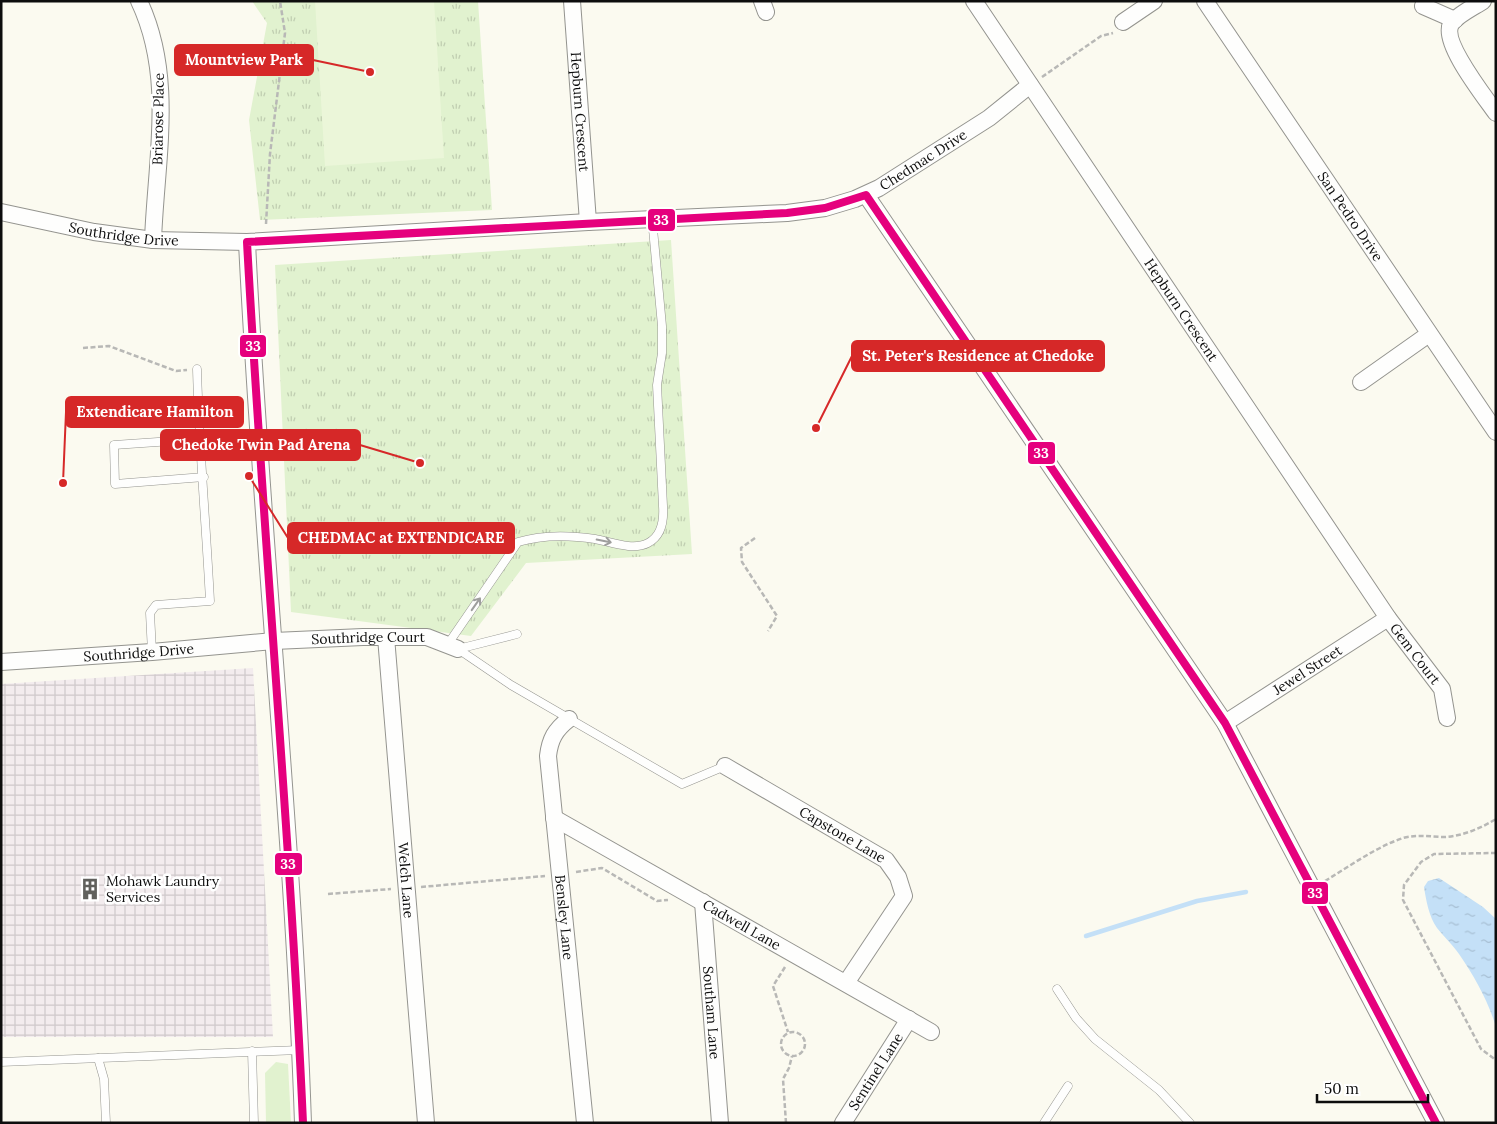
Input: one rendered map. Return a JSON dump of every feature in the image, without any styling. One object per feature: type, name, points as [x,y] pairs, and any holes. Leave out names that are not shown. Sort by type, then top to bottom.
[{"type":"street","name":"Briarose Place","points":[[139,1],[150,25],[161,86],[153,240]]},
{"type":"street","name":"Hepburn Crescent","points":[[572,1],[588,222]]},
{"type":"street","name":"Hepburn Crescent","points":[[974,1],[1388,618]]},
{"type":"street","points":[[1120,28],[1154,1]]},
{"type":"street","name":"San Pedro Drive","points":[[1204,1],[1430,334],[1494,424]]},
{"type":"street","points":[[1483,1],[1456,20],[1451,25],[1449,34],[1454,49],[1496,113]]},
{"type":"street","points":[[1423,6],[1456,20]]},
{"type":"street","name":"Chedmac Drive","points":[[247,242],[652,218],[786,213],[825,208],[866,195],[989,118],[1030,85]]},
{"type":"street","points":[[866,195],[1225,723],[1436,1123]]},
{"type":"street","name":"Southridge Drive","points":[[1,212],[94,232],[153,240],[247,242]]},
{"type":"street","points":[[247,242],[258,435],[274,641],[300,1050],[303,1123]]},
{"type":"street","points":[[1361,382],[1430,334]]},
{"type":"street","name":"Gem Court","points":[[1388,618],[1442,689],[1447,718]]},
{"type":"street","name":"Jewel Street","points":[[1225,723],[1388,618]]},
{"type":"street","name":"Welch Lane","points":[[386,637],[426,1123]]},
{"type":"street","name":"Southridge Court","points":[[274,641],[427,637],[453,647]]},
{"type":"street","name":"Southridge Drive","points":[[1,662],[152,652],[274,641]]},
{"type":"street","name":"Bensley Lane","points":[[569,719],[559,727],[550,740],[548,756],[585,1123]]},
{"type":"street","name":"Capstone Lane","points":[[725,766],[886,860],[898,877],[904,896],[846,983]]},
{"type":"street","name":"Cadwell Lane","points":[[554,818],[931,1032]]},
{"type":"street","name":"Southam Lane","points":[[699,900],[720,1123]]},
{"type":"street","name":"Sentinel Lane","points":[[843,1123],[909,1019]]},
{"type":"lane","points":[[453,647],[518,542],[550,535],[594,539],[636,547],[654,540],[660,533],[664,518],[657,385],[662,353],[662,326],[652,218]]},
{"type":"lane","points":[[152,652],[150,613],[156,605],[210,601],[204,477],[199,438],[197,369]]},
{"type":"lane","points":[[204,477],[115,484],[114,445],[258,435]]},
{"type":"lane","points":[[453,647],[517,634]]},
{"type":"lane","points":[[453,647],[511,685],[682,784],[725,766]]},
{"type":"lane","points":[[1057,989],[1076,1018],[1095,1039],[1159,1090],[1190,1123]]},
{"type":"lane","points":[[252,1050],[254,1123]]},
{"type":"lane","points":[[1,1062],[252,1050],[300,1050]]},
{"type":"lane","points":[[98,1058],[104,1079],[106,1123]]},
{"type":"lane","points":[[1044,1123],[1068,1086]]},
{"type":"path","points":[[266,224],[270,154],[285,33],[280,1]]},
{"type":"path","points":[[1030,85],[1101,36],[1120,28]]},
{"type":"path","points":[[83,348],[109,346],[176,371],[197,369]]},
{"type":"path","points":[[755,538],[741,548],[742,562],[777,616],[768,631]]},
{"type":"path","points":[[1313,888],[1385,846],[1404,838],[1425,835],[1445,837],[1482,827],[1496,819]]},
{"type":"path","points":[[1496,853],[1434,854],[1421,862],[1404,885],[1403,900],[1481,1049],[1496,1060]]},
{"type":"path","points":[[328,894],[560,874],[602,868],[657,901],[699,900]]},
{"type":"path","points":[[788,1032],[773,986],[793,953]]},
{"type":"path","points":[[788,1032],[797,1032],[805,1041],[802,1052],[792,1056],[784,1053],[780,1046],[782,1038],[788,1032]]},
{"type":"path","points":[[786,1123],[783,1079],[789,1068],[792,1056]]},
{"type":"shaded area","points":[[253,668],[273,1037],[1,1037],[1,684]]},
{"type":"green space","points":[[252,1],[478,1],[492,210],[260,220],[249,120],[267,23]]},
{"type":"green space","points":[[315,1],[434,1],[444,158],[325,166]]},
{"type":"green space","points":[[671,240],[692,554],[526,563],[471,636],[291,612],[275,265]]},
{"type":"green space","points":[[276,1062],[288,1064],[291,1123],[266,1123],[265,1073]]},
{"type":"water","points":[[1439,878],[1483,907],[1496,919],[1496,1027],[1476,980],[1457,951],[1434,924],[1430,914],[1424,887],[1428,881]]},
{"type":"waterway","points":[[1086,936],[1197,901],[1246,892]]},
{"type":"transit line","name":"33","points":[[303,1123],[298,1013],[247,242],[787,213],[825,208],[866,195],[1225,723],[1436,1123]]},
{"type":"place","name":"Mountview Park","points":[[370,72]]},
{"type":"place","name":"St. Peter's Residence at Chedoke","points":[[816,428]]},
{"type":"place","name":"Chedoke Twin Pad Arena","points":[[420,463]]},
{"type":"place","name":"CHEDMAC at EXTENDICARE","points":[[249,476]]},
{"type":"place","name":"Extendicare Hamilton","points":[[63,483]]},
{"type":"place","name":"Mohawk Laundry Services","points":[[90,889]]}]
